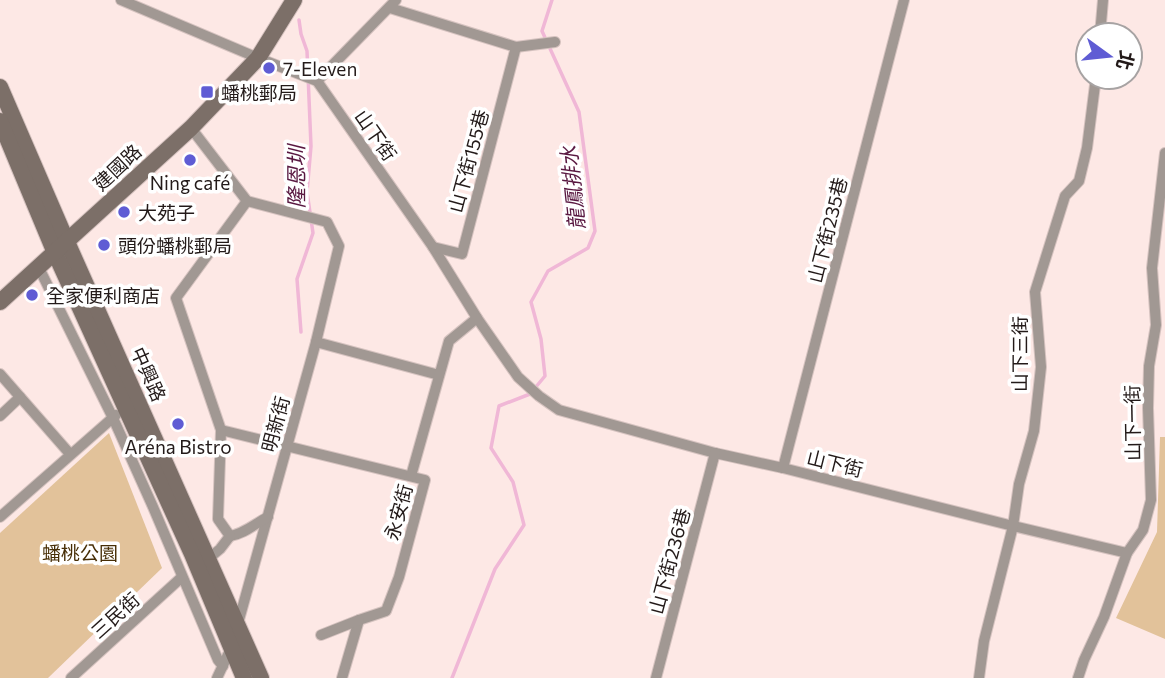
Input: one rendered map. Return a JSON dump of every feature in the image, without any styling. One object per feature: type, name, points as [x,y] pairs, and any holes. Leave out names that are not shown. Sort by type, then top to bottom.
[{"type":"street","points":[[121,0],[311,79],[393,4],[516,47],[553,42]]},
{"type":"street","name":"建國路","points":[[0,302],[191,128],[258,58],[294,0]]},
{"type":"street","name":"山下街235巷","points":[[783,468],[904,0]]},
{"type":"street","points":[[1101,21],[1103,0]]},
{"type":"street","name":"山下街155巷","points":[[433,247],[462,254],[516,47]]},
{"type":"street","name":"山下街","points":[[311,79],[433,247],[477,318],[524,384],[559,410],[715,453],[1127,553]]},
{"type":"street","name":"中興路","points":[[0,87],[120,413],[234,636],[261,678]]},
{"type":"street","name":"山下三街","points":[[979,678],[984,641],[1013,526],[1018,484],[1034,431],[1041,367],[1035,292],[1065,196],[1079,181],[1087,148],[1094,91]]},
{"type":"street","name":"中興路","points":[[0,121],[208,559],[234,636],[244,678]]},
{"type":"street","points":[[191,128],[247,201],[176,298],[221,430],[218,519],[230,536]]},
{"type":"street","name":"山下一街","points":[[1078,678],[1127,553],[1143,530],[1151,500],[1149,366],[1156,325],[1152,268],[1165,153]]},
{"type":"street","name":"明新街","points":[[217,678],[234,636],[268,517],[339,246],[327,222],[247,201]]},
{"type":"street","points":[[39,268],[120,413],[153,507],[218,660],[223,666]]},
{"type":"street","name":"永安街","points":[[359,620],[386,611],[399,577],[425,480],[411,476],[449,341],[477,318]]},
{"type":"street","points":[[316,342],[439,375]]},
{"type":"street","points":[[0,374],[71,454]]},
{"type":"street","points":[[0,416],[20,397]]},
{"type":"street","points":[[0,517],[120,413]]},
{"type":"street","points":[[221,430],[411,476]]},
{"type":"street","name":"山下街236巷","points":[[656,678],[715,453]]},
{"type":"street","points":[[208,559],[230,536],[241,534],[268,517]]},
{"type":"street","name":"三民街","points":[[71,678],[182,577]]},
{"type":"street","points":[[320,635],[359,620]]},
{"type":"street","points":[[342,678],[359,620]]},
{"type":"green space","name":"蟠桃公園","points":[[109,433],[162,568],[48,678],[0,678],[0,533]]},
{"type":"green space","points":[[1160,437],[1165,437],[1165,639],[1116,618],[1157,532]]},
{"type":"waterway","name":"龍鳳排水","points":[[452,678],[495,569],[524,525],[513,482],[491,448],[499,406],[530,394],[545,376],[541,339],[531,302],[548,271],[588,248],[595,231],[579,112],[542,31],[552,0]]},
{"type":"waterway","name":"隆恩圳","points":[[299,20],[307,51],[311,146],[307,192],[313,233],[297,279],[301,332]]},
{"type":"place","name":"7-Eleven","points":[[269,68]]},
{"type":"place","name":"蟠桃郵局","points":[[207,92]]},
{"type":"place","name":"Ning café","points":[[190,160]]},
{"type":"place","name":"大苑子","points":[[124,212]]},
{"type":"place","name":"頭份蟠桃郵局","points":[[104,245]]},
{"type":"place","name":"全家便利商店","points":[[32,295]]},
{"type":"place","name":"Aréna Bistro","points":[[178,424]]}]
